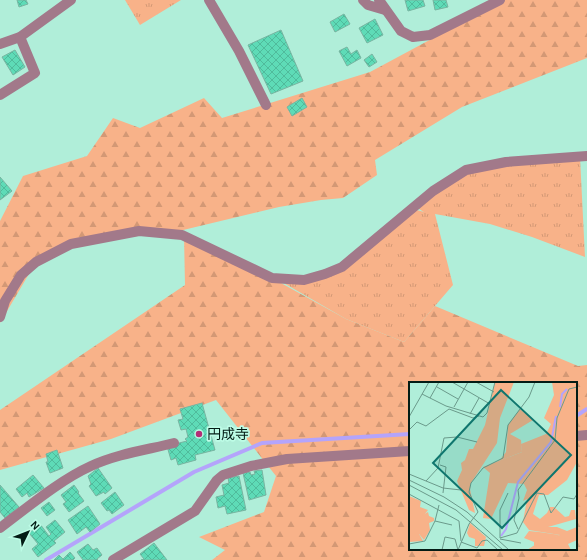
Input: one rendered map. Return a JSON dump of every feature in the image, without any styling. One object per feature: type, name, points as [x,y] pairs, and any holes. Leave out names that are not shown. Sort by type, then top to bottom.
[{"type":"street","points":[[0,44],[20,37],[71,0]]},
{"type":"street","points":[[209,0],[239,51],[266,105]]},
{"type":"street","points":[[363,0],[368,5],[386,10]]},
{"type":"street","points":[[379,0],[401,31],[413,36],[430,35],[480,5],[500,0]]},
{"type":"street","points":[[0,95],[35,73],[20,37]]},
{"type":"street","points":[[0,317],[5,301],[21,275],[36,262],[71,244],[139,231],[182,235],[272,278],[304,280],[342,267],[433,191],[466,170],[506,162],[587,156]]},
{"type":"street","points":[[577,436],[587,435]]},
{"type":"street","points":[[0,528],[68,479],[91,466],[117,456],[174,443]]},
{"type":"street","points":[[113,560],[196,511],[217,480],[223,475],[251,466],[287,459],[409,450]]},
{"type":"green space","points":[[125,0],[181,0],[140,25]]},
{"type":"green space","points":[[504,0],[587,0],[587,58],[462,107],[375,160],[377,175],[343,198],[279,207],[179,231],[71,244],[36,262],[0,323],[0,221],[23,176],[87,156],[113,118],[140,128],[204,98],[222,118],[370,72]]},
{"type":"green space","points":[[580,157],[585,257],[532,237],[490,224],[435,214],[453,285],[404,342],[346,319],[275,278],[306,279],[342,269],[413,209],[424,212],[414,206],[466,170]]},
{"type":"green space","points":[[184,236],[272,278],[346,319],[404,342],[435,306],[578,366],[587,365],[587,560],[212,560],[225,550],[199,537],[264,512],[276,476],[216,400],[111,439],[0,470],[0,410],[185,285]]},
{"type":"building","points":[[17,0],[26,0],[28,4],[19,7]]},
{"type":"building","points":[[405,0],[423,0],[425,6],[408,11]]},
{"type":"building","points":[[433,0],[446,0],[448,7],[435,10]]},
{"type":"building","points":[[344,14],[350,24],[335,32],[330,22]]},
{"type":"building","points":[[375,19],[383,35],[367,43],[359,28]]},
{"type":"building","points":[[281,30],[303,81],[271,94],[248,45]]},
{"type":"building","points":[[347,47],[351,54],[357,50],[361,58],[347,66],[339,51]]},
{"type":"building","points":[[15,50],[25,67],[13,75],[2,57]]},
{"type":"building","points":[[372,54],[377,62],[369,67],[364,60]]},
{"type":"building","points":[[302,98],[307,107],[292,116],[287,107]]},
{"type":"building","points":[[0,177],[12,191],[0,200]]},
{"type":"building","name":"円成寺","points":[[202,403],[215,450],[195,455],[196,460],[178,465],[176,458],[171,460],[167,446],[187,441],[185,439],[188,437],[186,429],[181,430],[178,420],[183,419],[180,409]]},
{"type":"building","points":[[57,450],[63,468],[50,473],[46,462],[48,462],[46,454]]},
{"type":"building","points":[[98,468],[112,488],[105,494],[104,492],[96,496],[89,486],[91,484],[88,476]]},
{"type":"building","points":[[262,470],[266,495],[249,500],[243,473],[250,472],[251,475],[255,474],[254,471]]},
{"type":"building","points":[[33,475],[44,488],[29,497],[27,493],[22,497],[16,489]]},
{"type":"building","points":[[239,476],[246,510],[227,514],[225,506],[218,508],[216,497],[224,495],[222,485],[229,483],[228,478]]},
{"type":"building","points":[[0,485],[19,507],[5,518],[0,512]]},
{"type":"building","points":[[74,485],[84,501],[69,512],[63,504],[66,502],[61,495]]},
{"type":"building","points":[[115,492],[124,505],[112,514],[109,510],[107,511],[101,503]]},
{"type":"building","points":[[49,502],[55,510],[47,516],[41,508]]},
{"type":"building","points":[[88,506],[100,524],[90,532],[86,527],[77,534],[68,520]]},
{"type":"building","points":[[55,520],[65,532],[54,541],[56,543],[38,557],[32,549],[38,544],[29,533],[40,524],[49,536],[51,534],[46,527]]},
{"type":"building","points":[[154,543],[167,560],[141,560],[144,559],[140,554]]},
{"type":"building","points":[[88,544],[93,550],[97,548],[102,555],[97,559],[98,560],[83,560],[77,552]]},
{"type":"building","points":[[70,552],[75,558],[73,560],[54,560],[59,555],[63,559]]},
{"type":"waterway","points":[[577,415],[587,409]]},
{"type":"waterway","points":[[46,560],[194,472],[262,443],[409,434]]},
{"type":"place","name":"円成寺","points":[[199,434]]}]
